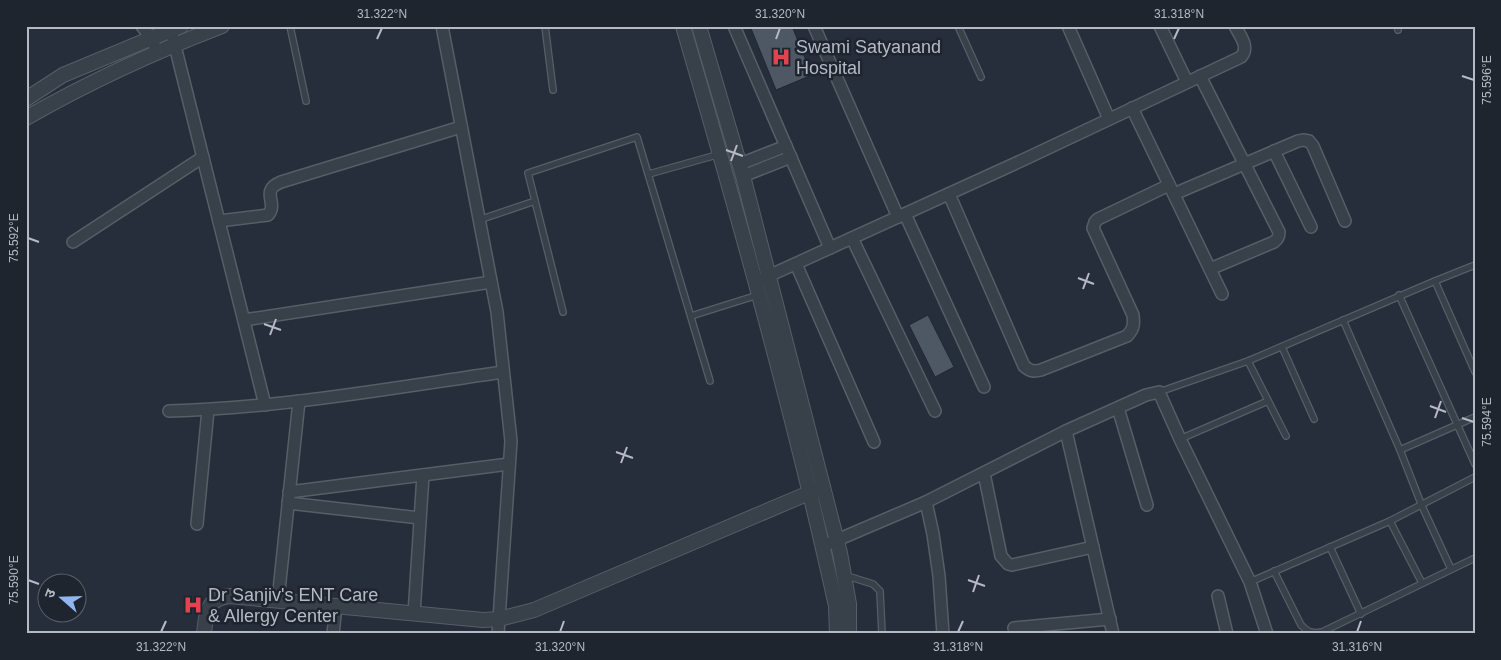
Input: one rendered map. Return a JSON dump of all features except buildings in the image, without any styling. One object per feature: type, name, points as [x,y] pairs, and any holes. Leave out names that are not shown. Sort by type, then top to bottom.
[{"type":"street","points":[[142,26],[151,38],[158,53]]},
{"type":"street","points":[[26,118],[94,81],[222,26]]},
{"type":"street","points":[[442,26],[491,282],[511,440],[498,634]]},
{"type":"street","points":[[683,26],[788,401],[836,606],[836,634]]},
{"type":"street","points":[[699,26],[742,170],[824,487],[837,540],[849,604],[849,634]]},
{"type":"street","points":[[734,26],[830,248]]},
{"type":"street","points":[[814,26],[901,216],[984,387]]},
{"type":"street","points":[[1068,26],[1109,119]]},
{"type":"street","points":[[1160,26],[1186,82]]},
{"type":"street","points":[[757,289],[769,276],[1241,57],[1246,49],[1235,26]]},
{"type":"street","points":[[26,99],[62,75],[176,28],[174,46],[265,405]]},
{"type":"street","points":[[690,51],[704,47]]},
{"type":"street","points":[[1200,76],[1279,232],[1278,239],[1274,242],[1210,269]]},
{"type":"street","points":[[1132,108],[1222,294]]},
{"type":"street","points":[[219,221],[270,214],[272,209],[270,190],[275,184],[461,127]]},
{"type":"street","points":[[949,194],[1024,366],[1034,372],[1119,340],[1132,332],[1134,325],[1133,314],[1093,228],[1098,219],[1171,189],[1245,163],[1298,140],[1303,140],[1309,141],[1313,146],[1346,221]]},
{"type":"street","points":[[1274,150],[1311,228]]},
{"type":"street","points":[[742,170],[788,151]]},
{"type":"street","points":[[73,242],[203,157]]},
{"type":"street","points":[[852,238],[935,411]]},
{"type":"street","points":[[796,264],[874,442]]},
{"type":"street","points":[[244,320],[491,282]]},
{"type":"street","points":[[169,411],[265,405],[503,372]]},
{"type":"street","points":[[823,546],[926,502],[1066,431],[1146,395],[1159,392],[1250,582],[1267,634]]},
{"type":"street","points":[[278,600],[299,401]]},
{"type":"street","points":[[1118,408],[1147,505]]},
{"type":"street","points":[[197,524],[208,410]]},
{"type":"street","points":[[1066,431],[1113,634]]},
{"type":"street","points":[[289,498],[423,475],[509,464]]},
{"type":"street","points":[[984,473],[1001,556],[1008,564],[1012,565],[1093,547]]},
{"type":"street","points":[[414,614],[423,475]]},
{"type":"street","points":[[204,634],[206,616],[210,605],[216,599],[229,596],[483,620],[499,619],[534,610],[824,487]]},
{"type":"street","points":[[289,498],[420,518]]},
{"type":"street","points":[[926,502],[939,576],[943,634]]},
{"type":"street","points":[[1218,596],[1227,634]]},
{"type":"street","points":[[333,634],[336,606]]},
{"type":"street","points":[[1014,628],[1050,629],[1110,618]]},
{"type":"lane","points":[[290,26],[306,101]]},
{"type":"lane","points":[[545,26],[553,90]]},
{"type":"lane","points":[[958,26],[982,77]]},
{"type":"lane","points":[[562,312],[528,173],[637,137],[710,381]]},
{"type":"lane","points":[[649,174],[720,154]]},
{"type":"lane","points":[[479,220],[535,201]]},
{"type":"lane","points":[[1159,392],[1248,361],[1399,295],[1475,265]]},
{"type":"lane","points":[[1434,281],[1475,372]]},
{"type":"lane","points":[[691,316],[757,289]]},
{"type":"lane","points":[[1399,295],[1475,464]]},
{"type":"lane","points":[[1343,320],[1450,569]]},
{"type":"lane","points":[[1282,347],[1314,419]]},
{"type":"lane","points":[[1248,361],[1286,436]]},
{"type":"lane","points":[[1180,439],[1268,401]]},
{"type":"lane","points":[[1400,450],[1475,417]]},
{"type":"lane","points":[[1250,582],[1390,521],[1475,478]]},
{"type":"lane","points":[[1390,521],[1422,583]]},
{"type":"lane","points":[[1330,547],[1362,614]]},
{"type":"lane","points":[[1274,571],[1301,625],[1308,632],[1314,633],[1322,632],[1362,614],[1475,558]]},
{"type":"lane","points":[[844,575],[873,584],[880,591],[882,634]]},
{"type":"place","name":"Swami Satyanand Hospital","points":[[781,57]]},
{"type":"place","name":"Dr Sanjiv's ENT Care & Allergy Center","points":[[193,605]]}]
